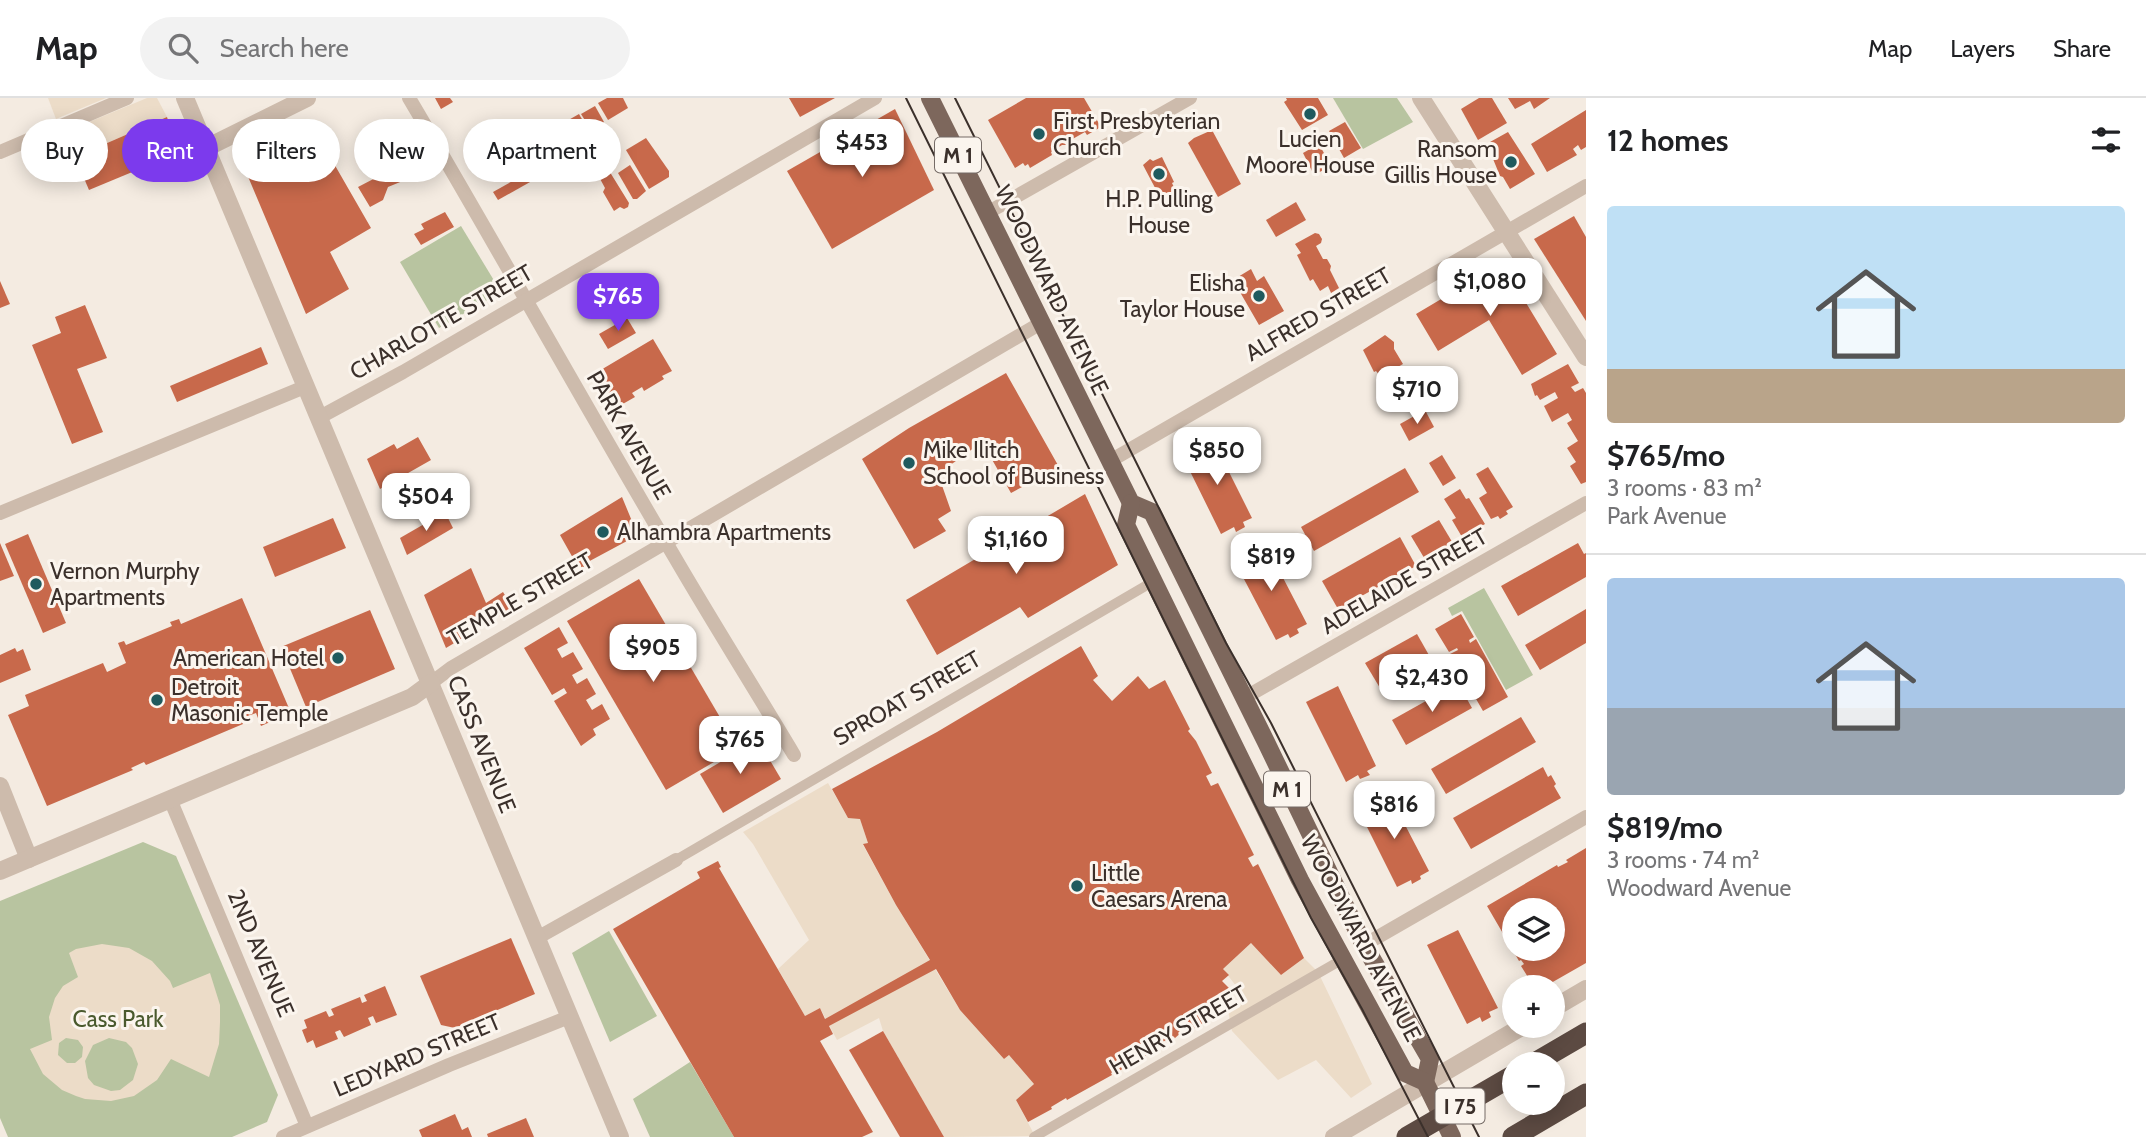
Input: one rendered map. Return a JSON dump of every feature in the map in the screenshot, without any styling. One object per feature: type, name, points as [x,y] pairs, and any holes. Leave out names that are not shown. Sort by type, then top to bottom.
[{"type":"highway","points":[[1554,1052],[1586,1033]]},
{"type":"highway","name":"I 75","points":[[1407,1137],[1502,1082]]},
{"type":"highway","name":"I 75","points":[[1513,1137],[1586,1094]]},
{"type":"main road","name":"WOODWARD AVENUE","points":[[930,98],[1131,503],[1126,525],[1300,880],[1405,1073],[1428,1088]]},
{"type":"main road","name":"WOODWARD AVENUE","points":[[1131,503],[1152,512],[1364,945],[1430,1059],[1428,1088],[1452,1137]]},
{"type":"street","points":[[0,152],[127,98]]},
{"type":"street","name":"CASS AVENUE","points":[[185,98],[194,119]]},
{"type":"street","points":[[218,142],[307,98]]},
{"type":"street","name":"PARK AVENUE","points":[[409,98],[666,542],[794,755]]},
{"type":"street","name":"CHARLOTTE STREET","points":[[320,417],[403,372],[875,98]]},
{"type":"street","points":[[987,212],[1190,98]]},
{"type":"street","points":[[1421,98],[1586,357]]},
{"type":"street","name":"CASS AVENUE","points":[[218,176],[620,1137]]},
{"type":"street","name":"ALFRED STREET","points":[[1110,461],[1586,186]]},
{"type":"street","name":"TEMPLE STREET","points":[[0,871],[412,696],[451,668],[1041,323]]},
{"type":"street","points":[[0,513],[307,386]]},
{"type":"street","name":"ADELAIDE STREET","points":[[1244,698],[1586,503]]},
{"type":"street","name":"SPROAT STREET","points":[[537,937],[676,860],[1154,581]]},
{"type":"street","points":[[0,786],[29,859]]},
{"type":"street","name":"2ND AVENUE","points":[[170,799],[307,1126]]},
{"type":"street","points":[[1364,945],[1586,817]]},
{"type":"street","name":"HENRY STREET","points":[[1034,1137],[1343,959]]},
{"type":"street","points":[[1565,1001],[1586,989]]},
{"type":"street","name":"LEDYARD STREET","points":[[283,1137],[569,1017]]},
{"type":"street","points":[[1334,1137],[1428,1088],[1505,1038]]},
{"type":"green space","points":[[1333,98],[1397,98],[1413,122],[1363,149]]},
{"type":"green space","points":[[461,226],[501,292],[439,328],[400,262]]},
{"type":"green space","points":[[1484,588],[1533,675],[1506,690],[1462,611],[1452,616],[1448,608]]},
{"type":"green space","name":"Cass Park","points":[[143,842],[176,856],[278,1095],[267,1122],[232,1137],[8,1137],[0,1118],[0,901]]},
{"type":"green space","points":[[609,931],[657,1016],[610,1042],[572,953]]},
{"type":"green space","points":[[690,1062],[734,1137],[650,1137],[633,1099]]},
{"type":"shaded area","points":[[48,98],[106,98],[56,119]]},
{"type":"shaded area","points":[[147,98],[157,98],[167,117],[122,119],[122,137],[108,143],[108,119],[96,119]]},
{"type":"shaded area","points":[[828,783],[848,818],[859,815],[868,843],[863,845],[960,1010],[1004,1059],[1009,1055],[1034,1084],[1016,1100],[1035,1136],[944,1137],[883,1031],[879,1018],[837,1040],[820,1008],[805,1016],[778,969],[809,940],[753,844],[743,832]]},
{"type":"shaded area","points":[[1251,943],[1281,975],[1304,958],[1318,972],[1372,1084],[1351,1098],[1316,1060],[1278,1080],[1232,1031],[1228,1010],[1246,999],[1223,969]]},
{"type":"shaded area","points":[[102,944],[129,948],[152,961],[173,988],[210,973],[220,1005],[220,1022],[219,1044],[209,1077],[171,1059],[157,1080],[134,1096],[111,1101],[76,1096],[62,1090],[43,1074],[30,1049],[52,1040],[49,1017],[55,998],[63,986],[78,977],[69,953]],"holes":[[[66,1038],[78,1040],[83,1047],[82,1057],[75,1063],[67,1063],[58,1055],[59,1043]],[[109,1038],[126,1042],[132,1048],[138,1064],[133,1080],[120,1090],[111,1091],[94,1085],[88,1078],[85,1061],[93,1045]]]},
{"type":"building","points":[[435,98],[450,98],[453,102],[441,109]]},
{"type":"building","points":[[607,98],[623,98],[628,108],[607,119],[598,103]]},
{"type":"building","points":[[789,98],[835,98],[800,117]]},
{"type":"building","name":"First Presbyterian Church","points":[[1026,98],[1084,98],[1101,127],[1087,135],[1085,132],[1069,141],[1068,145],[1062,145],[1051,152],[1052,155],[1030,168],[1023,163],[1015,168],[988,120]]},
{"type":"building","name":"Lucien Moore House","points":[[1286,98],[1318,98],[1328,115],[1302,130],[1284,102]]},
{"type":"building","points":[[1479,98],[1492,98],[1507,123],[1478,140],[1461,109]]},
{"type":"building","points":[[1508,98],[1550,98],[1534,109],[1530,101],[1515,109]]},
{"type":"building","points":[[595,106],[602,119],[584,119],[581,114]]},
{"type":"building","points":[[895,109],[934,190],[832,249],[787,171]]},
{"type":"building","points":[[1586,110],[1586,147],[1581,150],[1578,145],[1573,149],[1577,155],[1547,172],[1531,144]]},
{"type":"building","points":[[1345,122],[1361,148],[1344,158],[1329,131]]},
{"type":"building","points":[[1212,130],[1241,184],[1218,197],[1188,143]]},
{"type":"building","name":"Ransom Gillis House","points":[[1508,132],[1535,174],[1510,189],[1500,176],[1491,154],[1494,150],[1490,142]]},
{"type":"building","points":[[122,137],[122,176],[89,190],[86,182],[108,182],[108,143]]},
{"type":"building","points":[[646,138],[669,171],[669,177],[649,189],[626,150]]},
{"type":"building","points":[[1319,144],[1331,166],[1314,175],[1303,153]]},
{"type":"building","name":"H.P. Pulling House","points":[[1162,157],[1177,194],[1162,201],[1143,165],[1150,159],[1153,161]]},
{"type":"building","points":[[630,165],[646,191],[637,199],[633,199],[621,178],[621,171]]},
{"type":"building","points":[[340,174],[371,228],[330,252],[349,289],[306,314],[250,182],[340,182]]},
{"type":"building","points":[[368,182],[400,182],[388,187],[383,200],[370,207],[358,187]]},
{"type":"building","points":[[511,182],[530,182],[498,200],[493,192]]},
{"type":"building","points":[[602,182],[616,182],[629,203],[628,207],[620,207],[614,211],[603,192],[605,188]]},
{"type":"building","points":[[1296,202],[1306,220],[1276,237],[1266,220]]},
{"type":"building","points":[[445,212],[454,227],[421,245],[414,234],[424,229],[421,224]]},
{"type":"building","points":[[1574,216],[1586,237],[1586,321],[1534,239]]},
{"type":"building","points":[[1315,233],[1322,239],[1316,246],[1323,259],[1327,259],[1331,266],[1330,270],[1339,288],[1331,293],[1328,286],[1320,291],[1313,279],[1310,281],[1297,255],[1301,253],[1295,244]]},
{"type":"building","points":[[1502,263],[1557,354],[1522,375],[1489,320],[1438,351],[1416,314]]},
{"type":"building","name":"Elisha Taylor House","points":[[1251,269],[1257,281],[1264,276],[1284,311],[1259,325],[1233,280]]},
{"type":"building","points":[[0,281],[10,304],[0,308]]},
{"type":"building","points":[[85,305],[107,358],[77,369],[103,432],[72,444],[32,345],[61,333],[55,317]]},
{"type":"building","points":[[627,318],[636,333],[608,349],[599,334]]},
{"type":"building","points":[[1385,335],[1394,342],[1394,349],[1403,364],[1396,368],[1413,396],[1403,402],[1398,393],[1393,396],[1382,378],[1374,372],[1363,350]]},
{"type":"building","points":[[653,339],[672,371],[644,391],[642,387],[632,393],[635,397],[614,409],[594,374]]},
{"type":"building","points":[[261,347],[268,364],[177,402],[170,386]]},
{"type":"building","points":[[1568,364],[1579,383],[1571,387],[1575,392],[1583,388],[1586,393],[1586,482],[1581,484],[1570,466],[1576,462],[1567,448],[1578,441],[1567,423],[1572,420],[1568,413],[1552,422],[1544,406],[1558,398],[1555,392],[1540,400],[1535,396],[1531,384]]},
{"type":"building","name":"Mike Ilitch School of Business","points":[[1006,373],[1059,467],[1011,493],[982,442],[938,474],[951,511],[938,519],[946,531],[914,549],[862,459],[909,428]]},
{"type":"building","points":[[1425,410],[1434,427],[1409,441],[1400,424]]},
{"type":"building","points":[[418,437],[431,460],[380,489],[367,459],[394,444],[397,449]]},
{"type":"building","points":[[1213,440],[1252,518],[1243,522],[1245,527],[1236,532],[1234,527],[1221,534],[1182,455]]},
{"type":"building","points":[[1442,455],[1456,478],[1443,486],[1429,463]]},
{"type":"building","points":[[1488,467],[1513,507],[1500,519],[1498,516],[1491,519],[1479,498],[1487,493],[1476,474]]},
{"type":"building","points":[[1405,468],[1419,492],[1314,551],[1301,527]]},
{"type":"building","points":[[1460,489],[1485,524],[1462,537],[1452,520],[1456,518],[1444,499]]},
{"type":"building","points":[[1085,494],[1118,565],[1028,618],[1020,607],[937,655],[906,600]]},
{"type":"building","name":"Alhambra Apartments","points":[[622,497],[634,526],[640,529],[640,534],[586,563],[583,568],[578,567],[560,535]]},
{"type":"building","points":[[445,512],[453,528],[407,555],[400,538]]},
{"type":"building","points":[[333,518],[346,548],[275,577],[263,547]]},
{"type":"building","points":[[1439,520],[1454,545],[1426,561],[1411,536]]},
{"type":"building","name":"Vernon Murphy Apartments","points":[[28,534],[66,623],[43,633],[5,544]]},
{"type":"building","points":[[1400,537],[1416,566],[1338,609],[1322,581]]},
{"type":"building","points":[[0,543],[14,576],[0,581]]},
{"type":"building","points":[[1578,543],[1584,554],[1586,553],[1586,577],[1518,616],[1501,586]]},
{"type":"building","points":[[1266,545],[1307,624],[1297,629],[1299,633],[1290,638],[1288,634],[1276,640],[1235,562]]},
{"type":"building","points":[[471,568],[486,603],[503,592],[513,608],[446,648],[424,595]]},
{"type":"building","points":[[639,579],[738,748],[666,790],[567,621]]},
{"type":"building","name":"Detroit Masonic Temple","points":[[242,598],[291,713],[261,726],[256,713],[240,719],[243,724],[146,765],[144,762],[131,768],[133,770],[47,806],[8,715],[29,706],[25,695],[103,663],[107,672],[126,663],[118,643],[124,641],[126,645],[172,626],[170,622],[179,619],[181,624]]},
{"type":"building","points":[[1586,609],[1586,643],[1540,670],[1525,645]]},
{"type":"building","name":"American Hotel","points":[[370,610],[395,669],[306,707],[281,647]]},
{"type":"building","points":[[1461,614],[1474,637],[1469,640],[1470,643],[1476,639],[1508,697],[1483,711],[1450,654],[1458,650],[1457,648],[1449,652],[1435,629]]},
{"type":"building","points":[[559,627],[568,643],[557,649],[562,658],[573,652],[583,669],[572,675],[577,684],[587,678],[596,694],[586,700],[592,710],[602,704],[610,719],[593,729],[596,735],[581,746],[554,701],[567,693],[564,688],[552,695],[524,648]]},
{"type":"building","points":[[1417,634],[1434,664],[1383,693],[1365,663]]},
{"type":"building","name":"Little Caesars Arena","points":[[1081,646],[1098,676],[1093,680],[1112,701],[1138,676],[1149,689],[1165,680],[1190,729],[1188,731],[1212,773],[1206,776],[1211,786],[1218,783],[1254,855],[1248,858],[1253,867],[1258,864],[1304,958],[1281,975],[1251,943],[1223,969],[1229,975],[1222,981],[1233,992],[1224,1001],[1228,1008],[1193,1029],[1190,1025],[1175,1038],[1173,1036],[1154,1047],[1156,1050],[1067,1100],[1066,1098],[1028,1122],[1016,1100],[1034,1084],[1009,1055],[1004,1059],[960,1010],[936,969],[829,1026],[833,1034],[820,1041],[873,1132],[862,1137],[734,1137],[613,929],[700,878],[697,872],[718,861],[721,867],[719,868],[805,1016],[820,1008],[825,1019],[930,960],[863,844],[868,843],[860,819],[848,818],[832,789],[937,732]]},
{"type":"building","points":[[15,648],[17,652],[23,649],[31,670],[0,683],[0,655]]},
{"type":"building","points":[[1458,683],[1472,708],[1406,745],[1392,720]]},
{"type":"building","points":[[1338,686],[1376,766],[1367,771],[1370,775],[1360,779],[1358,775],[1346,782],[1306,702]]},
{"type":"building","points":[[1521,717],[1536,742],[1446,794],[1431,769]]},
{"type":"building","points":[[758,740],[781,779],[723,813],[700,774]]},
{"type":"building","points":[[1543,767],[1548,777],[1551,775],[1561,798],[1471,849],[1453,818]]},
{"type":"building","points":[[1389,794],[1429,871],[1412,884],[1411,880],[1397,887],[1358,809]]},
{"type":"building","points":[[1586,848],[1586,963],[1565,975],[1527,975],[1521,966],[1524,964],[1522,961],[1565,961],[1565,898],[1502,898],[1502,932],[1487,906],[1557,865],[1558,867],[1568,862],[1566,860]]},
{"type":"building","points":[[1458,930],[1498,1008],[1489,1012],[1491,1017],[1482,1022],[1480,1017],[1467,1024],[1427,945]]},
{"type":"building","points":[[511,938],[535,994],[455,1028],[441,1025],[420,976]]},
{"type":"building","points":[[385,986],[397,1015],[376,1023],[373,1016],[368,1018],[371,1025],[344,1037],[340,1030],[335,1032],[338,1039],[316,1048],[313,1040],[307,1043],[302,1030],[307,1028],[304,1020],[326,1011],[329,1017],[334,1015],[331,1009],[360,997],[362,1003],[367,1001],[364,995]]},
{"type":"building","points":[[883,1031],[944,1137],[900,1137],[849,1050]]},
{"type":"building","points":[[455,1114],[462,1130],[468,1127],[472,1137],[422,1137],[419,1130]]},
{"type":"building","points":[[526,1118],[534,1137],[488,1137],[487,1134]]},
{"type":"tram line","points":[[906,98],[1311,918],[1362,1009],[1428,1137]]},
{"type":"tram line","points":[[955,98],[1226,643],[1271,723],[1479,1137]]},
{"type":"place","name":"Lucien Moore House","points":[[1310,114]]},
{"type":"place","name":"First Presbyterian Church","points":[[1039,134]]},
{"type":"place","name":"Ransom Gillis House","points":[[1511,162]]},
{"type":"place","name":"H.P. Pulling House","points":[[1159,174]]},
{"type":"place","name":"Elisha Taylor House","points":[[1259,296]]},
{"type":"place","name":"Mike Ilitch School of Business","points":[[909,463]]},
{"type":"place","name":"Alhambra Apartments","points":[[603,532]]},
{"type":"place","name":"Vernon Murphy Apartments","points":[[36,584]]},
{"type":"place","name":"American Hotel","points":[[338,658]]},
{"type":"place","name":"Detroit Masonic Temple","points":[[157,700]]},
{"type":"place","name":"Little Caesars Arena","points":[[1077,886]]}]
